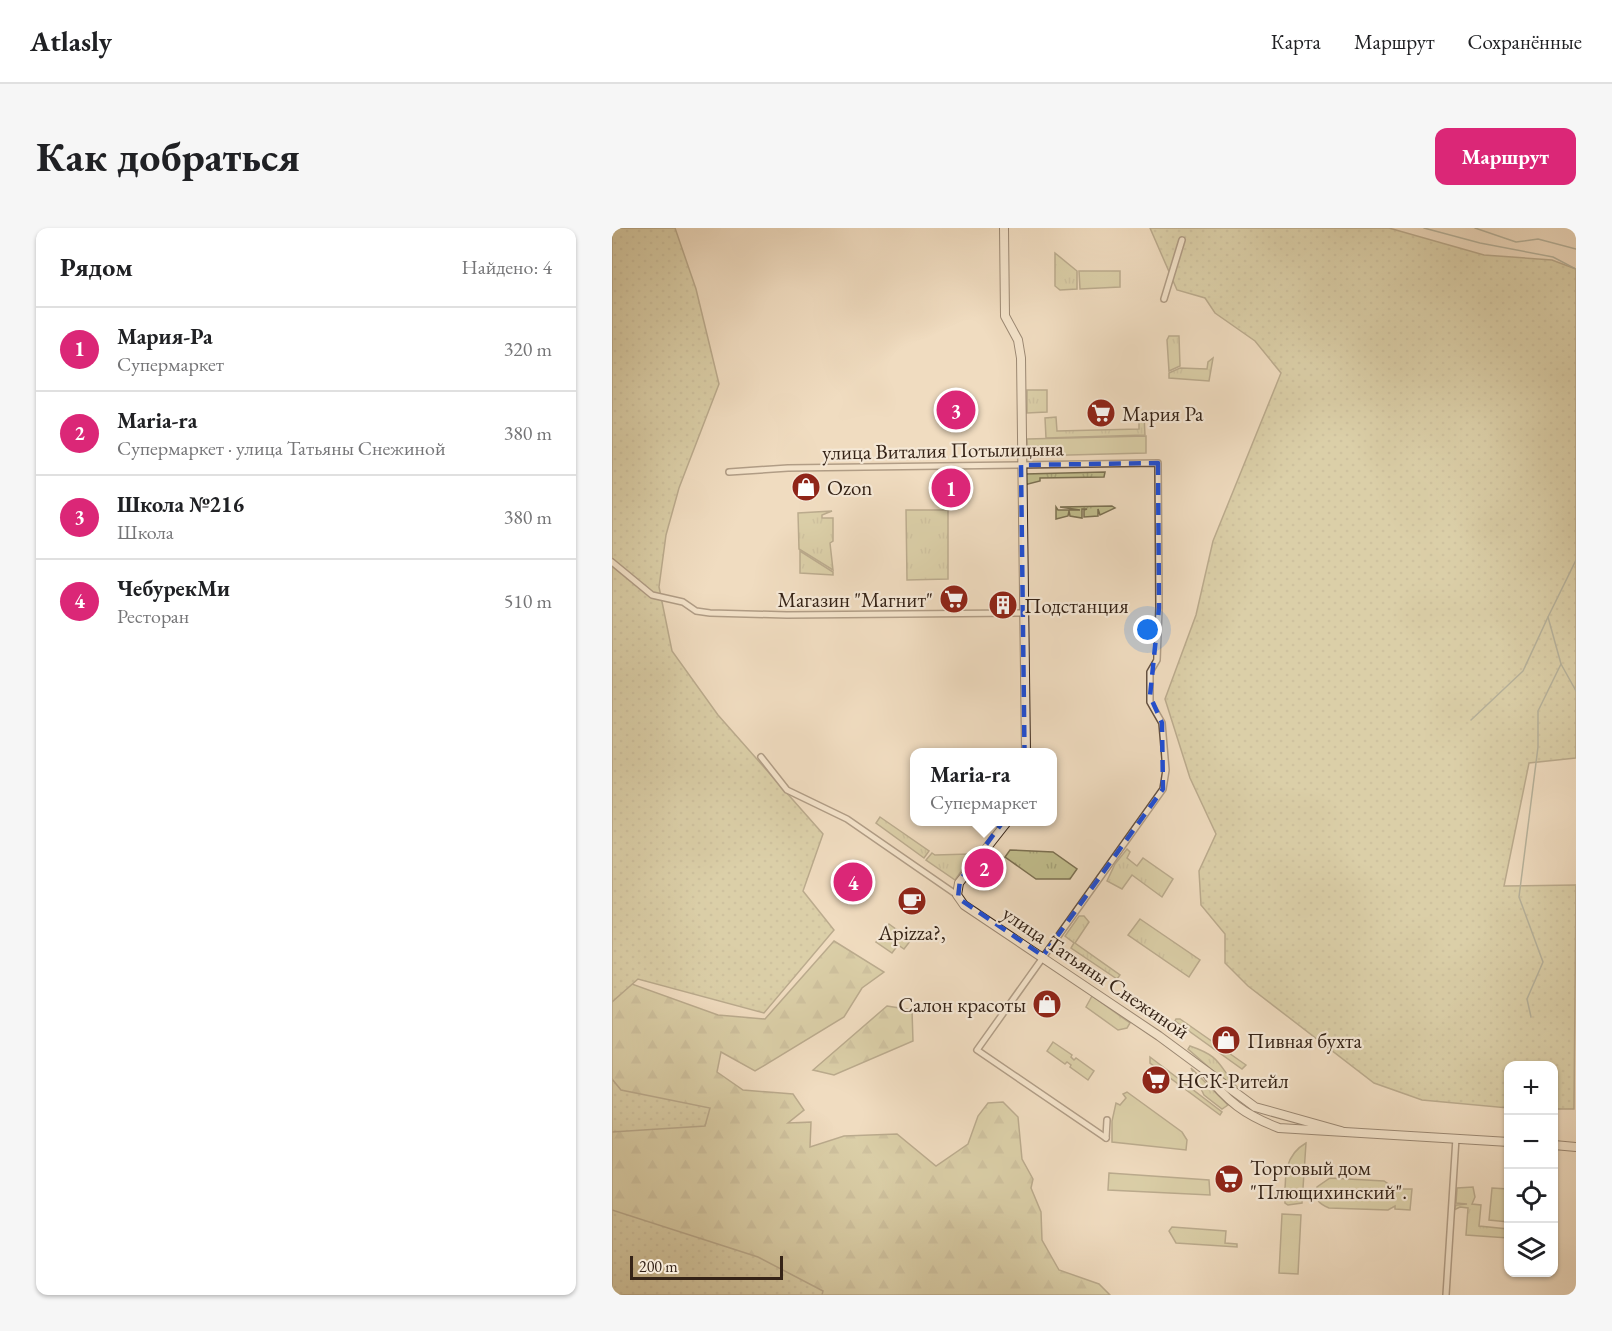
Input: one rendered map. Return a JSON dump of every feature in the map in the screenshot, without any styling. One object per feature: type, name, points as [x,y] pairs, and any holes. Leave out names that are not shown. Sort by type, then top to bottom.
[{"type":"street","points":[[1004,228],[1005,316],[1018,340],[1021,358],[1026,748]]},
{"type":"street","points":[[1164,299],[1182,240]]},
{"type":"street","name":"улица Виталия Потылицына","points":[[729,472],[788,468],[1158,463],[1159,617],[1157,660],[1150,672],[1150,696],[1162,723],[1166,770],[1163,789],[1043,956]]},
{"type":"street","points":[[612,562],[652,595],[683,602],[696,611],[710,613],[787,615],[1023,613]]},
{"type":"street","points":[[761,757],[787,790],[847,819],[957,895],[960,880],[1004,826]]},
{"type":"street","name":"улица Татьяны Снежиной","points":[[957,895],[964,905],[1043,956],[1255,1107],[1341,1131]]},
{"type":"street","points":[[1043,956],[977,1050],[1096,1130]]},
{"type":"street","name":"улица Татьяны Снежиной","points":[[1202,1068],[1217,1088],[1245,1113],[1279,1128],[1321,1132],[1341,1131]]},
{"type":"street","points":[[1341,1131],[1504,1142]]},
{"type":"street","points":[[1446,1295],[1456,1138]]},
{"type":"street","points":[[1558,1145],[1576,1147]]},
{"type":"highlighted area","points":[[1158,463],[1159,608],[1150,696],[1162,723],[1163,789],[1043,956],[958,898],[960,880],[1025,792],[1021,465]]},
{"type":"green space","points":[[612,228],[675,228],[696,289],[719,384],[679,488],[666,535],[659,587],[672,651],[718,715],[823,834],[803,891],[834,930],[764,1013],[638,979],[612,1002]]},
{"type":"green space","points":[[1150,228],[1389,228],[1484,255],[1552,260],[1576,269],[1576,758],[1529,763],[1504,886],[1576,885],[1574,1109],[1558,1109],[1558,1061],[1504,1061],[1504,1108],[1422,1100],[1374,1083],[1248,986],[1225,963],[1225,934],[1201,905],[1199,871],[1216,834],[1190,778],[1165,699],[1196,615],[1213,541],[1281,373],[1255,341],[1215,313],[1205,298],[1177,290]]},
{"type":"green space","points":[[1055,253],[1077,271],[1077,289],[1060,290],[1055,286]]},
{"type":"green space","points":[[1079,271],[1120,271],[1120,287],[1080,289]]},
{"type":"green space","points":[[1169,336],[1179,336],[1180,366],[1169,371],[1167,340]]},
{"type":"green space","points":[[1213,358],[1209,381],[1169,378],[1169,373],[1180,368],[1207,369],[1208,362]]},
{"type":"green space","points":[[1027,390],[1047,390],[1047,412],[1027,413]]},
{"type":"green space","points":[[1139,415],[1144,415],[1145,435],[1046,438],[1045,418],[1056,417],[1057,431],[1139,429]]},
{"type":"green space","points":[[1146,436],[1146,453],[1030,456],[1028,454],[1027,439]]},
{"type":"green space","points":[[1105,472],[1104,477],[1040,478],[1040,481],[1024,485],[1025,474]]},
{"type":"green space","points":[[1112,506],[1115,508],[1100,515],[1098,509],[1098,516],[1084,517],[1084,510],[1087,509],[1082,509],[1082,518],[1070,516],[1069,511],[1068,516],[1056,519],[1056,507],[1058,510],[1080,510],[1060,507]]},
{"type":"green space","points":[[906,510],[948,510],[948,579],[907,580]]},
{"type":"green space","points":[[832,511],[822,515],[822,518],[833,518],[833,541],[830,543],[833,570],[799,549],[798,513]]},
{"type":"green space","points":[[800,551],[833,572],[833,575],[800,573]]},
{"type":"green space","points":[[880,817],[929,851],[924,858],[876,823]]},
{"type":"green space","points":[[1127,849],[1130,852],[1127,858],[1137,866],[1143,858],[1173,879],[1162,897],[1132,875],[1122,889],[1107,881],[1115,864]]},
{"type":"green space","points":[[1010,850],[1053,852],[1077,869],[1070,879],[1036,879],[1005,857]]},
{"type":"green space","points":[[932,853],[935,855],[970,854],[972,856],[955,880],[926,860]]},
{"type":"green space","points":[[1079,916],[1084,916],[1089,922],[1075,943],[1120,975],[1117,979],[1071,948],[1074,943],[1065,936]]},
{"type":"green space","points":[[1140,919],[1200,960],[1189,977],[1128,935]]},
{"type":"green space","points":[[889,924],[911,940],[904,949],[898,945],[892,953],[876,942]]},
{"type":"green space","points":[[834,941],[884,972],[862,988],[844,1017],[755,1071],[721,1052],[717,1072],[743,1090],[793,1094],[804,1110],[788,1123],[811,1122],[810,1147],[844,1136],[897,1134],[936,1166],[968,1144],[978,1116],[988,1103],[1003,1102],[1018,1117],[1022,1159],[1033,1179],[1031,1188],[1041,1212],[1042,1240],[1059,1270],[1099,1284],[1110,1295],[803,1295],[612,1225],[612,998],[632,984],[718,1015],[765,1019]]},
{"type":"green space","points":[[1092,996],[1130,1023],[1127,1028],[1118,1030],[1086,1007]]},
{"type":"green space","points":[[887,1006],[912,1010],[913,1041],[834,1075],[813,1070]]},
{"type":"green space","points":[[1180,1019],[1246,1065],[1242,1069],[1175,1021]]},
{"type":"green space","points":[[1053,1042],[1072,1055],[1074,1060],[1076,1058],[1094,1071],[1088,1080],[1070,1067],[1071,1065],[1067,1062],[1065,1064],[1047,1051]]},
{"type":"green space","points":[[1190,1046],[1214,1058],[1237,1087],[1235,1090],[1188,1049]]},
{"type":"green space","points":[[1150,1057],[1222,1112],[1220,1115],[1150,1063]]},
{"type":"green space","points":[[1191,1068],[1228,1105],[1222,1109],[1204,1095]]},
{"type":"green space","points":[[612,1079],[621,1090],[710,1108],[705,1126],[612,1132]]},
{"type":"green space","points":[[1127,1092],[1182,1132],[1187,1140],[1186,1150],[1112,1142],[1112,1121],[1116,1103],[1120,1105],[1126,1098],[1123,1094]]},
{"type":"green space","points":[[1306,1143],[1302,1203],[1288,1205],[1285,1203],[1285,1185],[1289,1161],[1298,1148]]},
{"type":"green space","points":[[1109,1173],[1209,1180],[1210,1195],[1108,1190]]},
{"type":"green space","points":[[1330,1178],[1384,1181],[1396,1189],[1412,1189],[1410,1210],[1395,1209],[1395,1206],[1388,1210],[1329,1208],[1318,1200],[1316,1191],[1317,1187]]},
{"type":"green space","points":[[1473,1187],[1475,1197],[1472,1204],[1481,1205],[1479,1226],[1504,1229],[1504,1238],[1466,1235],[1468,1208],[1460,1207],[1454,1210],[1456,1205],[1467,1204],[1456,1203],[1457,1188]]},
{"type":"green space","points":[[1492,1188],[1504,1189],[1504,1222],[1489,1220]]},
{"type":"green space","points":[[612,1210],[758,1257],[823,1291],[822,1295],[612,1295]]},
{"type":"green space","points":[[1282,1214],[1301,1215],[1298,1274],[1279,1273]]},
{"type":"green space","points":[[1172,1227],[1226,1231],[1225,1243],[1237,1244],[1237,1247],[1176,1243],[1169,1231]]},
{"type":"waterway","points":[[1424,228],[1480,243],[1553,257],[1576,269]]},
{"type":"waterway","points":[[1475,228],[1516,242],[1538,239],[1576,249]]},
{"type":"waterway","points":[[1576,560],[1548,617],[1561,664],[1576,691]]},
{"type":"waterway","points":[[1471,720],[1523,671],[1548,617]]},
{"type":"waterway","points":[[1531,1017],[1527,999],[1543,962],[1519,897],[1538,747],[1538,711],[1561,664]]},
{"type":"place","name":"Школа №216","points":[[956,410]]},
{"type":"place","name":"Мария Ра","points":[[1101,413]]},
{"type":"place","name":"Ozon","points":[[806,487]]},
{"type":"place","name":"Мария-Ра","points":[[951,488]]},
{"type":"place","name":"Магазин \"Магнит\"","points":[[954,599]]},
{"type":"place","name":"Подстанция","points":[[1003,605]]},
{"type":"place","name":"Maria-ra","points":[[984,868]]},
{"type":"place","name":"ЧебурекМи","points":[[853,882]]},
{"type":"place","name":"Apizza?,","points":[[912,901]]},
{"type":"place","name":"Салон красоты","points":[[1047,1004]]},
{"type":"place","name":"Пивная бухта","points":[[1226,1040]]},
{"type":"place","name":"НСК-Ритейл","points":[[1156,1080]]},
{"type":"place","name":"Торговый дом \"Плющихинский\".","points":[[1229,1179]]}]
